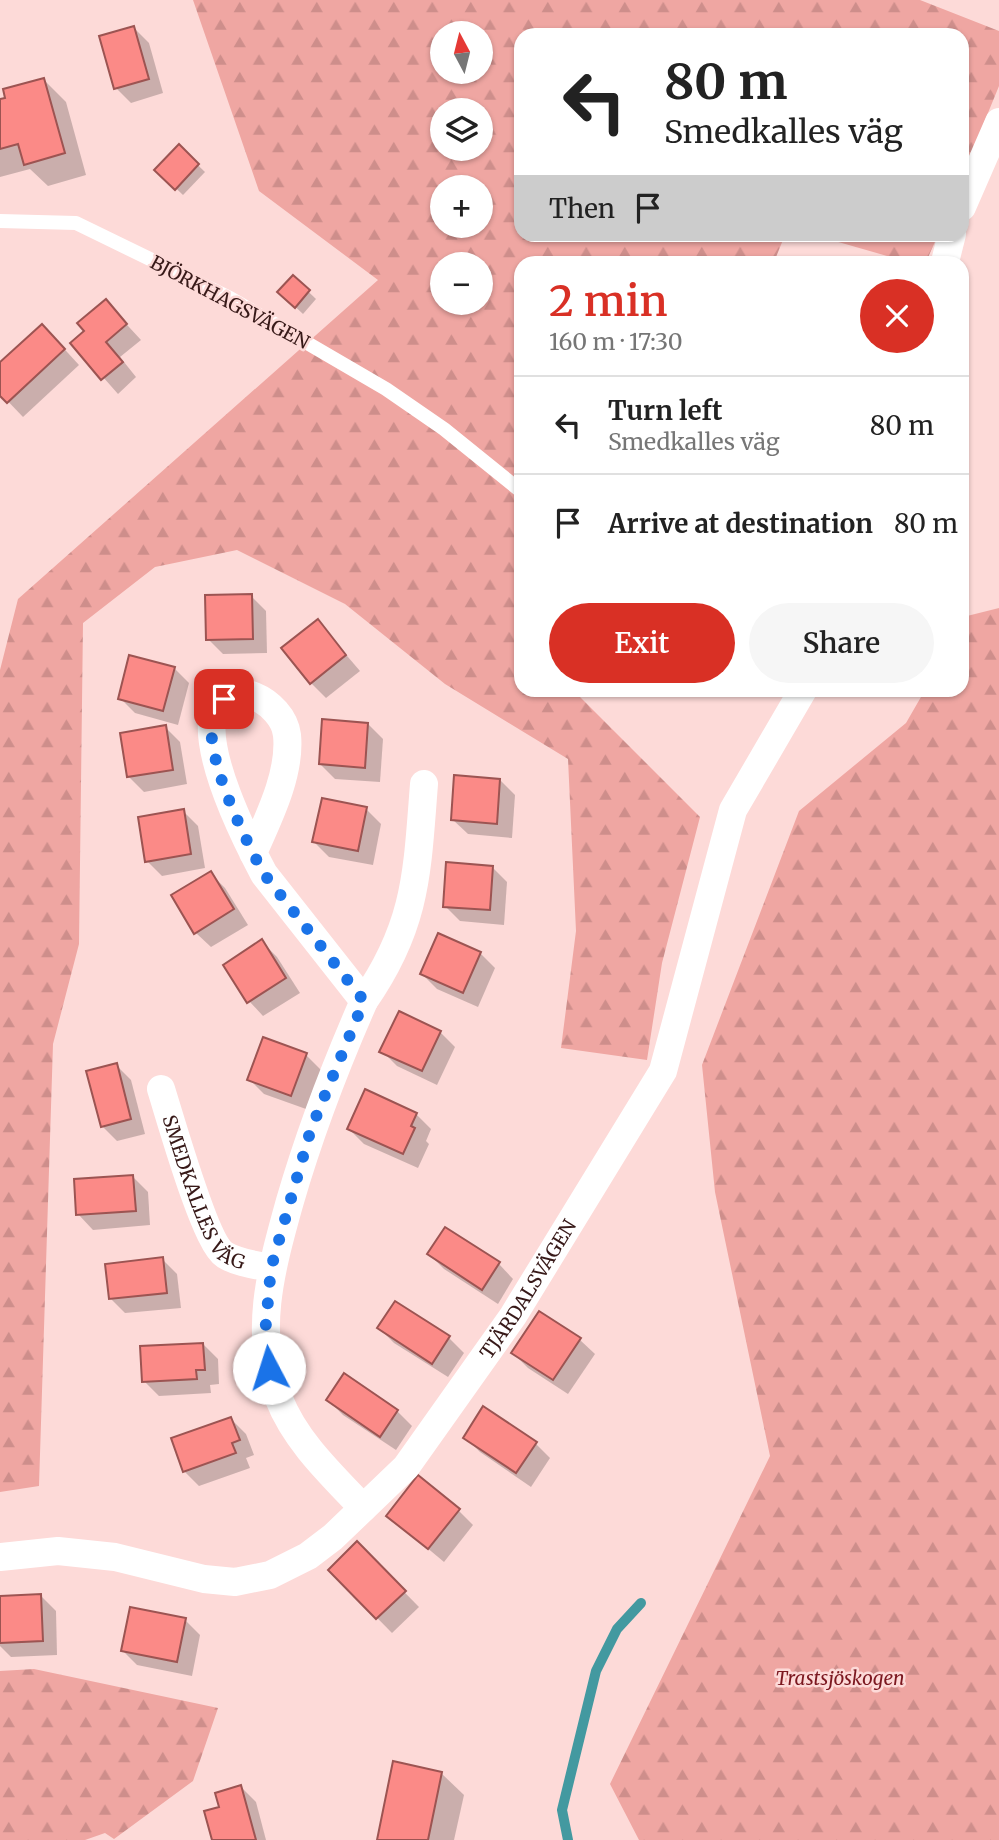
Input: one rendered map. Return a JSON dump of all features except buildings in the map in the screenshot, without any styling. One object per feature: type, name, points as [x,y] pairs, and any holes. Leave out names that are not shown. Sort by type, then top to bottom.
[{"type":"street","points":[[969,191],[999,122]]},
{"type":"street","points":[[253,853],[279,787],[287,751],[287,733],[279,713],[258,696],[240,692],[224,699],[214,710],[212,727],[217,762],[228,799],[253,853],[264,874],[364,1001]]},
{"type":"street","name":"TJÄRDALSVÄGEN","points":[[0,1557],[58,1551],[103,1556],[204,1579],[235,1582],[270,1575],[308,1556],[406,1468],[513,1316],[663,1071],[733,810],[799,697]]},
{"type":"street","name":"SMEDKALLES VÄG","points":[[363,1508],[308,1448],[279,1400],[269,1368],[265,1334],[271,1268],[311,1129],[364,1001],[399,944],[411,905],[424,784]]},
{"type":"street","name":"SMEDKALLES VÄG","points":[[161,1089],[209,1230],[222,1254],[246,1264],[271,1268]]},
{"type":"lane","name":"BJÖRKHAGSVÄGEN","points":[[0,221],[76,223],[230,298],[386,390],[444,429],[514,486]]},
{"type":"green space","points":[[193,0],[920,0],[999,31],[999,86],[969,159],[969,28],[514,28],[514,242],[782,242],[776,256],[514,256],[514,697],[580,697],[700,817],[662,963],[647,1060],[561,1048],[576,931],[568,759],[445,684],[345,604],[237,550],[155,567],[83,623],[79,944],[53,1044],[39,1486],[0,1492],[0,670],[18,599],[378,280],[259,191]]},
{"type":"green space","points":[[838,242],[935,242],[929,256],[887,256]]},
{"type":"green space","name":"Trastsjöskogen","points":[[999,608],[999,1840],[639,1840],[610,1784],[770,1456],[715,1192],[702,1065],[799,811],[906,723],[921,697],[969,697],[969,616]]},
{"type":"green space","points":[[34,1669],[218,1708],[193,1781],[114,1839],[105,1833],[85,1840],[0,1840],[0,1671]]},
{"type":"waterway","points":[[568,1840],[562,1810],[596,1671],[617,1629],[641,1603]]},
{"type":"route","points":[[224,699],[214,710],[212,727],[217,762],[228,799],[253,853],[264,874],[364,1001],[311,1129],[271,1268],[265,1334],[269,1368]]}]
